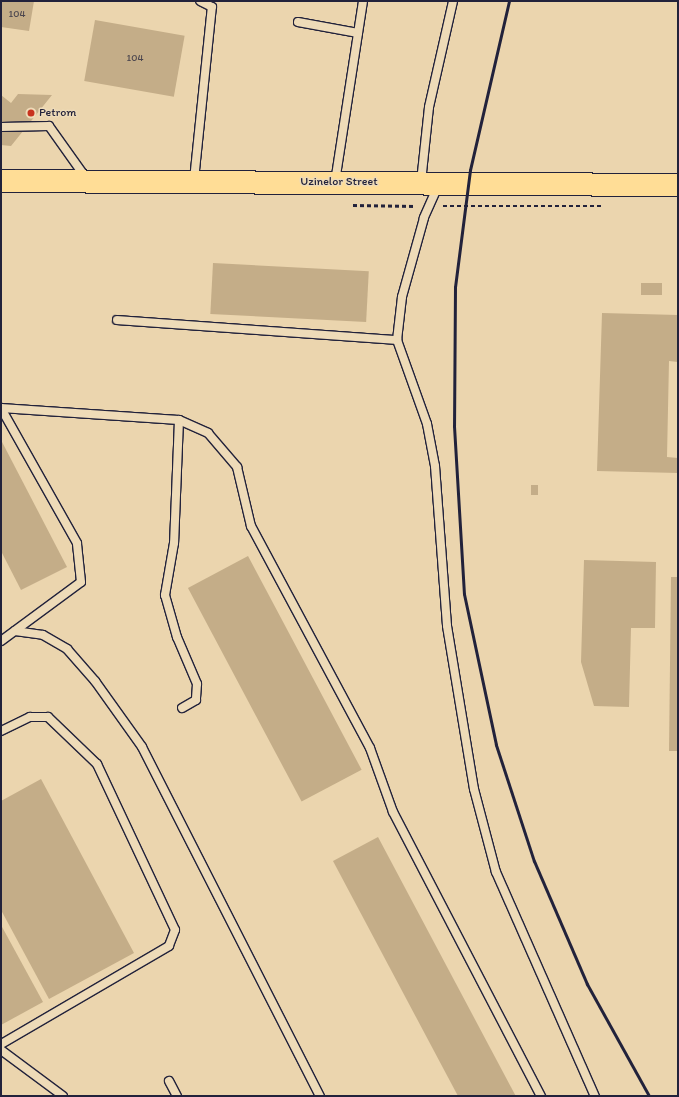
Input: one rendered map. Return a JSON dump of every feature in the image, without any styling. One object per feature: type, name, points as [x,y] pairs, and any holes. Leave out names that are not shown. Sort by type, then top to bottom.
[{"type":"main road","name":"Uzinelor Street","points":[[1,181],[88,180],[678,185]]},
{"type":"lane","points":[[194,181],[212,7],[200,1]]},
{"type":"lane","points":[[335,182],[363,1]]},
{"type":"lane","points":[[453,1],[429,107],[430,183],[424,218],[402,298],[397,340],[427,424],[435,466],[448,626],[474,789],[496,872],[595,1096]]},
{"type":"lane","points":[[298,22],[358,34]]},
{"type":"lane","points":[[1,127],[49,126],[88,180]]},
{"type":"lane","points":[[117,320],[397,340]]},
{"type":"lane","points":[[1,641],[81,582],[77,543],[1,408],[179,420],[208,433],[237,467],[251,526],[370,748],[393,812],[541,1096]]},
{"type":"lane","points":[[179,420],[174,543],[165,595],[177,637],[197,684],[196,700],[182,708]]},
{"type":"lane","points":[[15,631],[43,635],[67,649],[95,681],[142,747],[320,1096]]},
{"type":"lane","points":[[1,731],[30,717],[48,718],[97,764],[175,930],[170,946],[1,1044]]},
{"type":"lane","points":[[1,1050],[63,1096]]},
{"type":"lane","points":[[169,1081],[177,1096]]},
{"type":"building","points":[[1,1],[34,1],[29,31],[1,27]]},
{"type":"building","points":[[95,20],[185,36],[174,97],[84,81]]},
{"type":"building","points":[[18,94],[52,95],[11,146],[1,145],[1,95],[11,103]]},
{"type":"building","points":[[213,263],[369,271],[366,322],[210,314]]},
{"type":"building","points":[[641,283],[662,283],[662,295],[641,295]]},
{"type":"building","points":[[602,313],[678,315],[678,362],[669,361],[667,457],[678,458],[678,473],[597,471]]},
{"type":"building","points":[[1,440],[67,567],[21,590],[1,551]]},
{"type":"building","points":[[531,485],[538,485],[538,495],[531,495]]},
{"type":"building","points":[[248,556],[362,770],[302,802],[188,588]]},
{"type":"building","points":[[584,560],[656,562],[655,628],[631,628],[629,707],[594,706],[581,662]]},
{"type":"building","points":[[671,577],[678,577],[678,751],[669,751]]},
{"type":"building","points":[[41,779],[134,953],[49,999],[1,910],[1,801]]},
{"type":"building","points":[[378,837],[516,1096],[458,1096],[333,861]]},
{"type":"building","points":[[1,925],[43,1002],[1,1025]]},
{"type":"railway","points":[[509,1],[470,170],[455,287],[454,426],[464,594],[496,745],[534,861],[587,984],[649,1096]]},
{"type":"place","name":"Petrom","points":[[31,113]]}]
